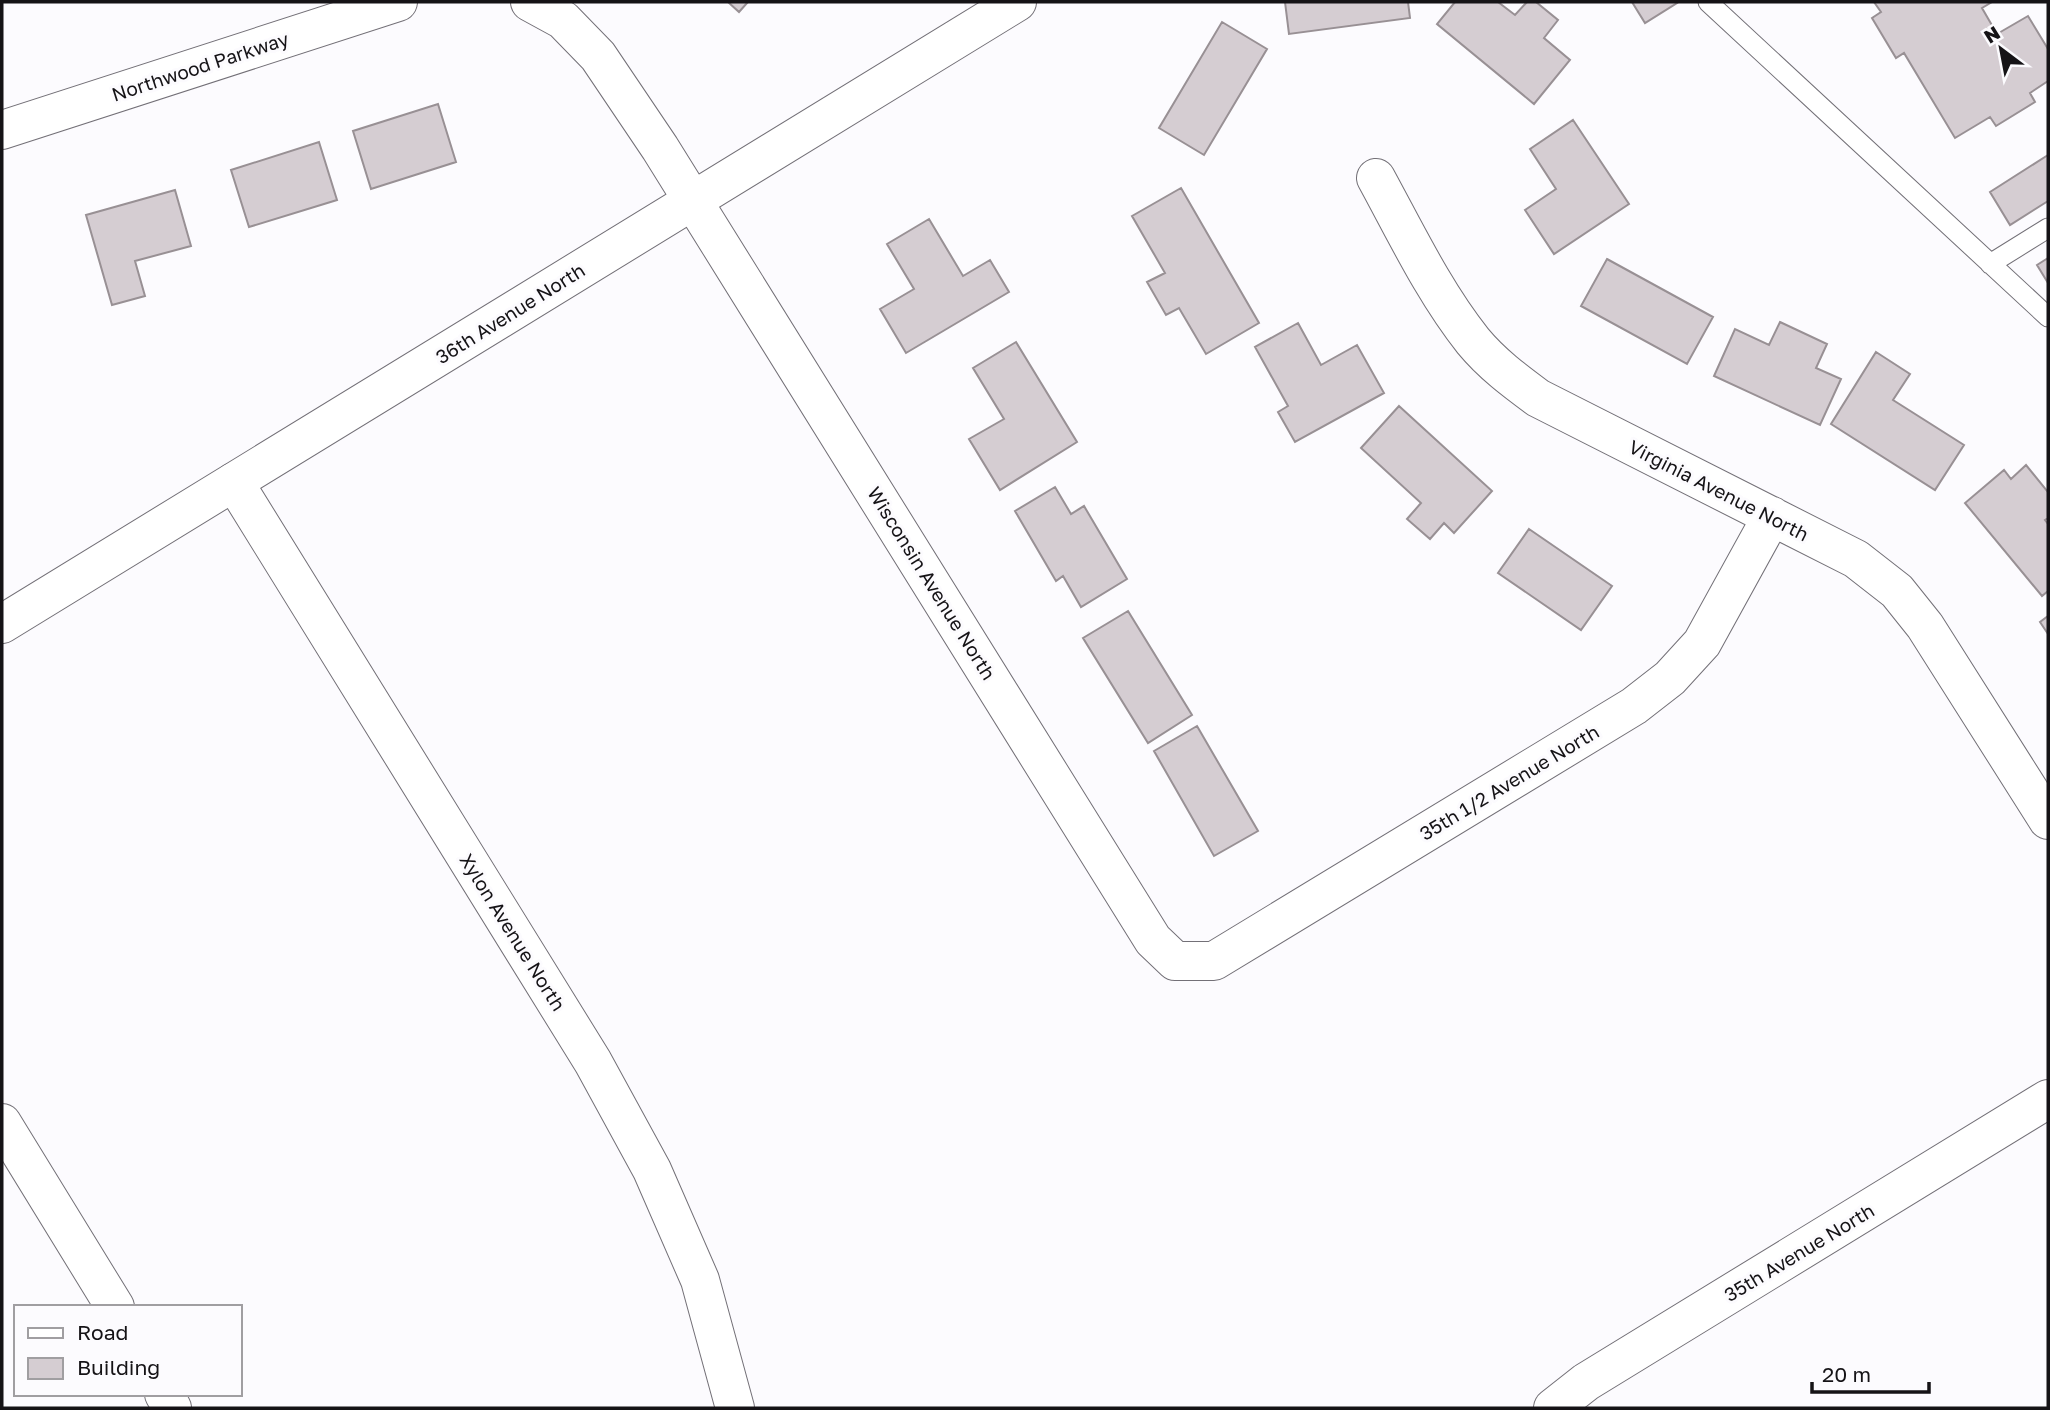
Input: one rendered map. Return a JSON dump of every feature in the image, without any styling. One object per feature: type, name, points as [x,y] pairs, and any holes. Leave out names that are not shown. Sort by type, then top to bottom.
[{"type":"street","name":"Northwood Parkway","points":[[2,130],[398,2]]},
{"type":"street","points":[[530,2],[563,20],[598,56],[694,200]]},
{"type":"street","name":"36th Avenue North","points":[[2,624],[1017,2]]},
{"type":"street","name":"Virginia Avenue North","points":[[1376,178],[1432,280],[1474,341],[1506,376],[1538,398],[1856,559],[1897,591],[1925,626],[2048,820]]},
{"type":"street","name":"Wisconsin Avenue North","points":[[694,200],[1153,940],[1175,961]]},
{"type":"street","name":"Xylon Avenue North","points":[[234,482],[593,1062],[652,1170],[700,1280],[735,1408]]},
{"type":"street","name":"35th 1/2 Avenue North","points":[[1175,961],[1214,961],[1634,706],[1670,678],[1702,643],[1772,516]]},
{"type":"street","name":"35th Avenue North","points":[[1553,1408],[1586,1382],[2048,1099]]},
{"type":"street","points":[[2,1123],[114,1305]]},
{"type":"lane","points":[[1708,2],[2048,317]]},
{"type":"lane","points":[[1990,264],[2048,228]]},
{"type":"building","points":[[728,2],[748,2],[739,12]]},
{"type":"building","points":[[1285,2],[1408,2],[1410,18],[1289,34]]},
{"type":"building","points":[[1455,2],[1498,2],[1515,15],[1527,2],[1536,2],[1558,20],[1544,38],[1570,60],[1534,104],[1437,24]]},
{"type":"building","points":[[1632,2],[1676,2],[1677,3],[1645,23]]},
{"type":"building","points":[[1874,2],[1992,2],[1982,8],[1997,34],[2028,16],[2048,49],[2048,81],[2030,93],[2035,102],[1996,126],[1990,117],[1955,138],[1904,53],[1896,58],[1872,18],[1881,12]]},
{"type":"building","points":[[1222,22],[1267,49],[1204,155],[1159,128]]},
{"type":"building","points":[[438,104],[456,162],[371,189],[353,131]]},
{"type":"building","points":[[1573,120],[1629,204],[1554,254],[1525,210],[1556,189],[1530,149]]},
{"type":"building","points":[[319,142],[337,200],[249,227],[231,170]]},
{"type":"building","points":[[2048,155],[2048,201],[2010,225],[1990,192]]},
{"type":"building","points":[[1181,188],[1259,323],[1206,354],[1179,308],[1166,315],[1147,282],[1165,273],[1132,216]]},
{"type":"building","points":[[175,190],[191,246],[135,261],[145,296],[112,305],[86,215]]},
{"type":"building","points":[[929,219],[963,276],[990,260],[1009,292],[906,353],[880,309],[914,289],[887,244]]},
{"type":"building","points":[[2048,258],[2048,283],[2037,265]]},
{"type":"building","points":[[1607,259],[1713,317],[1687,364],[1581,306]]},
{"type":"building","points":[[1780,322],[1827,344],[1816,368],[1841,379],[1820,425],[1714,376],[1735,329],[1769,345]]},
{"type":"building","points":[[1298,323],[1321,365],[1357,345],[1384,393],[1295,442],[1278,412],[1288,406],[1255,347]]},
{"type":"building","points":[[1016,342],[1077,442],[1000,490],[969,439],[1004,419],[973,368]]},
{"type":"building","points":[[1876,352],[1910,374],[1893,400],[1964,445],[1935,490],[1831,424]]},
{"type":"building","points":[[1399,406],[1492,491],[1454,533],[1444,523],[1430,539],[1407,519],[1421,503],[1361,448]]},
{"type":"building","points":[[2026,465],[2048,492],[2048,518],[2045,520],[2048,524],[2048,591],[2042,596],[1965,503],[2004,470],[2011,479]]},
{"type":"building","points":[[1055,487],[1071,514],[1084,506],[1127,579],[1081,607],[1063,576],[1056,581],[1015,511]]},
{"type":"building","points":[[1529,529],[1612,586],[1581,630],[1498,573]]},
{"type":"building","points":[[1128,611],[1192,715],[1148,743],[1083,638]]},
{"type":"building","points":[[2048,616],[2048,634],[2040,622]]},
{"type":"building","points":[[1197,726],[1258,831],[1214,856],[1154,751]]}]
